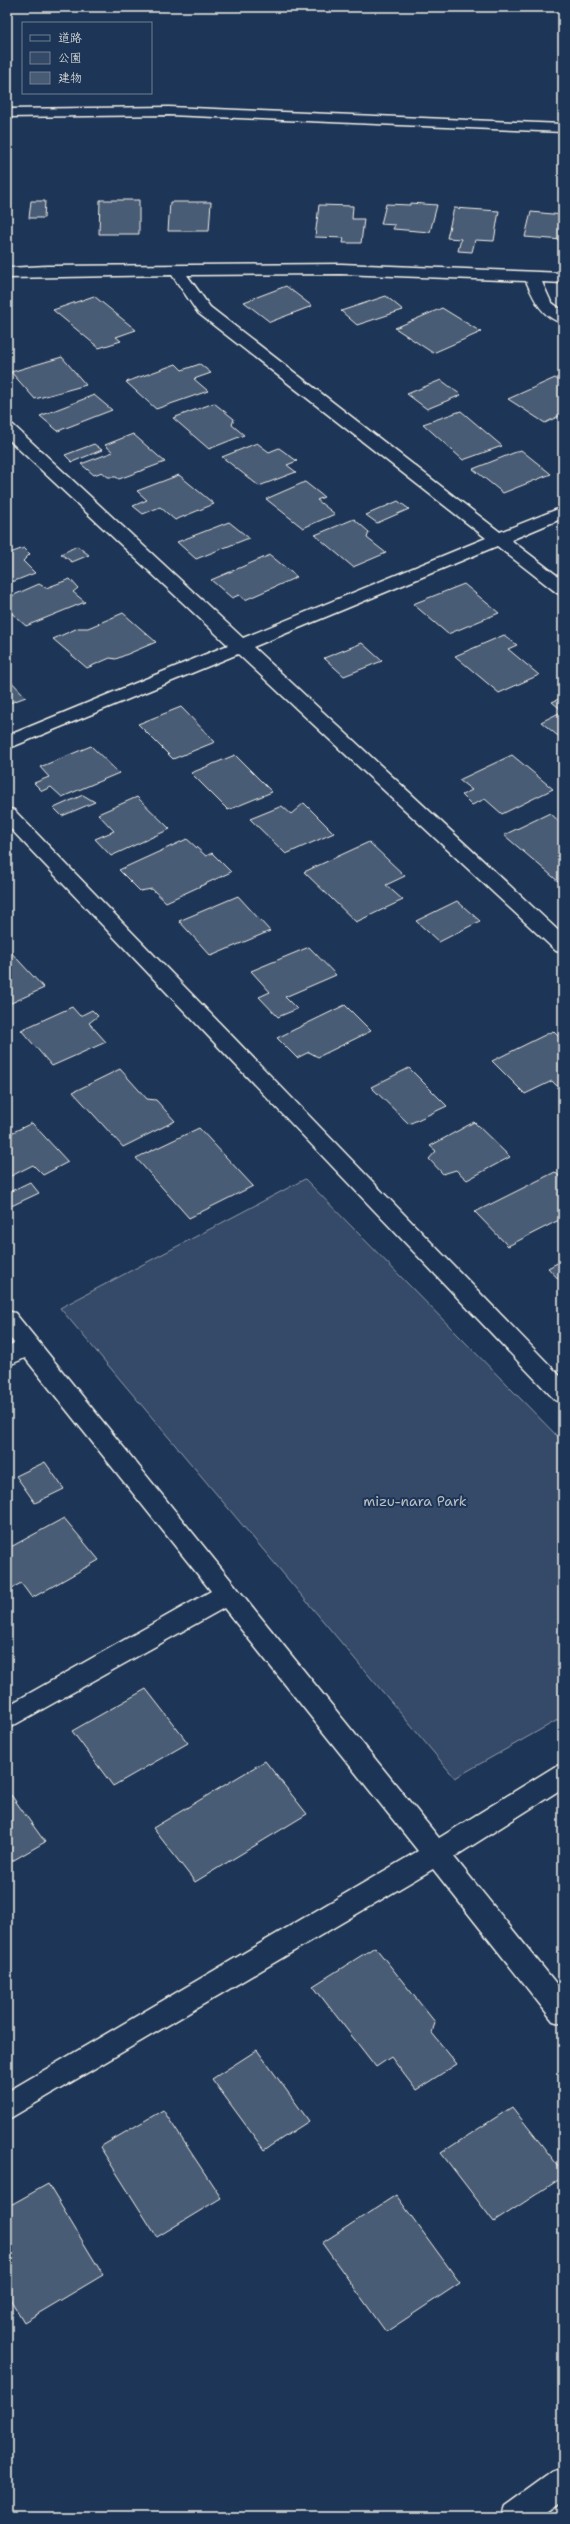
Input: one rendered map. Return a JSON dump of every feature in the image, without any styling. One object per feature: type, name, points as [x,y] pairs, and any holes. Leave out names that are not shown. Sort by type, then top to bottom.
[{"type":"street","points":[[7,113],[169,111],[563,128]]},
{"type":"street","points":[[7,273],[341,269],[563,278]]},
{"type":"street","points":[[176,270],[204,310],[501,538],[563,589]]},
{"type":"street","points":[[532,276],[544,304],[563,318]]},
{"type":"street","points":[[7,430],[239,647],[563,946]]},
{"type":"street","points":[[7,743],[563,512]]},
{"type":"street","points":[[7,814],[563,1394]]},
{"type":"street","points":[[7,1319],[563,2012]]},
{"type":"street","points":[[7,1357],[29,1346]]},
{"type":"street","points":[[7,1718],[228,1594]]},
{"type":"street","points":[[7,2106],[436,1854],[563,1775]]},
{"type":"street","points":[[516,2517],[563,2483]]},
{"type":"green space","name":"mizu-nara Park","points":[[305,1179],[563,1442],[563,1717],[455,1778],[60,1308]]},
{"type":"building","points":[[100,200],[139,200],[139,234],[99,234]]},
{"type":"building","points":[[31,201],[45,201],[44,218],[29,218]]},
{"type":"building","points":[[170,202],[211,202],[209,231],[168,231]]},
{"type":"building","points":[[410,203],[437,205],[430,232],[393,229],[395,225],[381,224],[386,204],[410,205]]},
{"type":"building","points":[[319,205],[353,206],[352,219],[364,219],[361,243],[343,243],[344,238],[315,237]]},
{"type":"building","points":[[454,208],[499,211],[494,241],[475,240],[472,252],[458,251],[461,239],[447,238]]},
{"type":"building","points":[[531,212],[563,215],[563,240],[525,237]]},
{"type":"building","points":[[286,286],[312,306],[270,322],[244,302]]},
{"type":"building","points":[[94,296],[136,330],[116,337],[121,341],[99,348],[53,310]]},
{"type":"building","points":[[386,296],[403,310],[357,325],[341,311]]},
{"type":"building","points":[[442,308],[481,332],[433,353],[395,328]]},
{"type":"building","points":[[62,357],[86,385],[35,399],[11,372]]},
{"type":"building","points":[[176,364],[182,370],[200,364],[211,373],[194,379],[208,391],[156,409],[126,382]]},
{"type":"building","points":[[555,378],[563,383],[563,414],[545,423],[508,399]]},
{"type":"building","points":[[441,380],[461,395],[427,409],[407,394]]},
{"type":"building","points":[[94,395],[112,410],[58,431],[40,416]]},
{"type":"building","points":[[214,403],[234,419],[232,425],[244,435],[209,449],[173,418]]},
{"type":"building","points":[[461,411],[502,446],[463,460],[423,424]]},
{"type":"building","points":[[133,434],[165,462],[119,479],[116,477],[108,477],[102,472],[94,475],[81,464],[113,452],[105,445]]},
{"type":"building","points":[[257,443],[269,452],[279,448],[297,461],[287,465],[296,472],[259,486],[222,457]]},
{"type":"building","points":[[94,444],[102,450],[72,462],[65,455]]},
{"type":"building","points":[[521,450],[551,474],[503,493],[473,469]]},
{"type":"building","points":[[179,475],[214,504],[175,520],[160,507],[143,514],[133,506],[147,500],[137,491]]},
{"type":"building","points":[[305,482],[324,497],[317,500],[335,514],[303,528],[266,499]]},
{"type":"building","points":[[398,501],[409,509],[377,523],[366,515]]},
{"type":"building","points":[[354,519],[369,532],[367,538],[386,553],[353,567],[315,535]]},
{"type":"building","points":[[229,522],[249,538],[196,559],[177,542]]},
{"type":"building","points":[[77,546],[89,555],[72,562],[61,554]]},
{"type":"building","points":[[24,548],[30,554],[23,561],[35,573],[7,584],[7,550],[10,553]]},
{"type":"building","points":[[270,555],[297,577],[245,600],[239,595],[232,598],[211,580]]},
{"type":"building","points":[[70,579],[78,588],[73,592],[85,602],[26,626],[7,609],[7,598],[39,584],[46,588]]},
{"type":"building","points":[[464,584],[499,613],[448,634],[413,604]]},
{"type":"building","points":[[123,613],[156,642],[116,659],[110,658],[87,668],[53,639],[78,628],[88,628]]},
{"type":"building","points":[[504,635],[517,645],[508,649],[539,675],[499,693],[455,656]]},
{"type":"building","points":[[362,643],[382,661],[344,676],[324,658]]},
{"type":"building","points":[[7,677],[26,697],[7,704]]},
{"type":"building","points":[[563,697],[563,711],[552,702]]},
{"type":"building","points":[[181,707],[215,742],[173,759],[138,724]]},
{"type":"building","points":[[563,711],[563,740],[541,722]]},
{"type":"building","points":[[91,746],[119,773],[62,797],[51,787],[42,791],[34,783],[49,777],[40,767]]},
{"type":"building","points":[[235,755],[272,792],[228,810],[191,773]]},
{"type":"building","points":[[512,755],[553,789],[502,814],[485,799],[472,805],[462,795],[472,790],[459,780]]},
{"type":"building","points":[[83,795],[95,802],[62,816],[54,808]]},
{"type":"building","points":[[137,797],[170,829],[111,856],[95,839],[114,831],[98,814]]},
{"type":"building","points":[[304,803],[334,833],[286,854],[250,819],[282,806],[291,814]]},
{"type":"building","points":[[550,813],[563,825],[563,880],[559,882],[504,835]]},
{"type":"building","points":[[187,839],[206,856],[212,853],[231,872],[166,902],[152,889],[140,891],[119,870]]},
{"type":"building","points":[[369,842],[405,876],[386,885],[403,900],[356,922],[304,872]]},
{"type":"building","points":[[238,896],[270,931],[211,956],[179,921]]},
{"type":"building","points":[[457,901],[480,921],[439,942],[416,921]]},
{"type":"building","points":[[309,947],[336,975],[285,997],[297,1009],[278,1017],[259,997],[270,992],[251,971]]},
{"type":"building","points":[[7,948],[44,988],[7,1005]]},
{"type":"building","points":[[345,1005],[371,1031],[318,1057],[309,1052],[297,1058],[277,1038]]},
{"type":"building","points":[[72,1007],[80,1016],[92,1010],[98,1016],[89,1023],[106,1042],[52,1066],[21,1030]]},
{"type":"building","points":[[553,1031],[563,1041],[563,1085],[558,1087],[552,1081],[525,1094],[492,1061]]},
{"type":"building","points":[[409,1068],[447,1106],[409,1124],[371,1087]]},
{"type":"building","points":[[120,1069],[147,1099],[156,1100],[175,1121],[123,1147],[73,1092]]},
{"type":"building","points":[[474,1122],[510,1157],[467,1180],[456,1170],[443,1174],[429,1159],[436,1151],[430,1146]]},
{"type":"building","points":[[32,1123],[68,1162],[43,1175],[33,1165],[7,1178],[7,1135]]},
{"type":"building","points":[[199,1128],[253,1186],[189,1218],[136,1158]]},
{"type":"building","points":[[555,1172],[563,1180],[563,1218],[508,1246],[475,1212]]},
{"type":"building","points":[[30,1182],[39,1193],[7,1208],[7,1193]]},
{"type":"building","points":[[563,1260],[563,1284],[548,1268]]},
{"type":"building","points":[[45,1462],[64,1489],[35,1503],[16,1476]]},
{"type":"building","points":[[64,1518],[99,1560],[32,1598],[21,1583],[7,1591],[7,1549]]},
{"type":"building","points":[[146,1689],[188,1743],[113,1786],[72,1731]]},
{"type":"building","points":[[265,1761],[307,1814],[195,1882],[153,1828]]},
{"type":"building","points":[[11,1795],[45,1842],[7,1864],[7,1797]]},
{"type":"building","points":[[375,1947],[435,2022],[432,2033],[457,2064],[416,2090],[391,2057],[376,2067],[313,1986]]},
{"type":"building","points":[[257,2050],[309,2121],[264,2150],[212,2079]]},
{"type":"building","points":[[512,2107],[563,2172],[563,2177],[494,2222],[441,2153]]},
{"type":"building","points":[[163,2110],[221,2198],[157,2237],[100,2147]]},
{"type":"building","points":[[48,2184],[103,2275],[24,2322],[7,2294],[7,2207]]},
{"type":"building","points":[[396,2195],[460,2283],[386,2332],[322,2243]]}]
